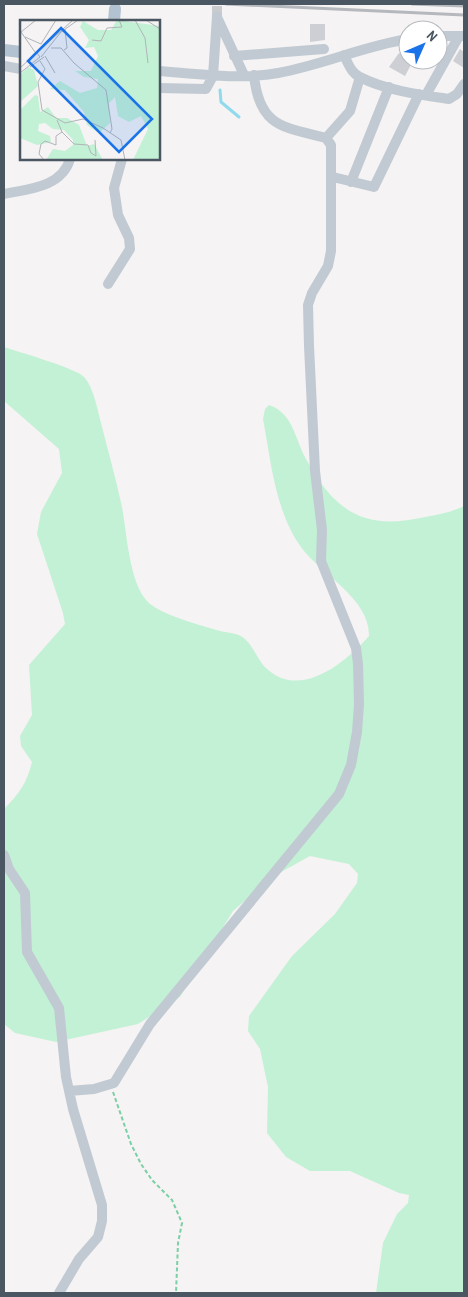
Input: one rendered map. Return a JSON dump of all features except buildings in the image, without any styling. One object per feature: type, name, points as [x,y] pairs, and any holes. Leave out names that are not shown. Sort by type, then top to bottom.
[{"type":"main road","points":[[4,50],[20,52]]},
{"type":"street","points":[[69,1091],[114,1083],[150,1024],[339,794],[351,765],[359,704],[356,648],[321,561],[322,530],[315,472],[308,305],[312,293],[328,266],[331,251],[330,227],[333,177],[331,145],[326,138],[278,126],[272,120],[255,91],[249,75],[234,56],[217,16],[212,76],[206,89],[160,89]]},
{"type":"street","points":[[448,36],[462,36]]},
{"type":"street","points":[[333,177],[374,187],[422,94],[462,36]]},
{"type":"street","points":[[160,71],[212,76],[276,73],[398,41]]},
{"type":"street","points":[[234,56],[272,55],[324,48]]},
{"type":"street","points":[[272,55],[276,73]]},
{"type":"street","points":[[344,55],[352,71],[360,77],[389,87],[449,99],[457,94],[464,84]]},
{"type":"street","points":[[4,66],[20,69]]},
{"type":"street","points":[[326,138],[350,111],[360,77]]},
{"type":"street","points":[[351,182],[389,87]]},
{"type":"street","points":[[4,194],[45,185],[59,177],[67,168],[70,160]]},
{"type":"street","points":[[108,284],[130,249],[129,238],[118,215],[114,188],[122,160]]},
{"type":"street","points":[[4,855],[9,869],[25,892],[27,952],[60,1008],[72,1110],[102,1205],[102,1222],[98,1237],[79,1259],[59,1293]]},
{"type":"path","points":[[110,1085],[123,1124],[141,1164],[152,1180],[172,1200],[182,1224],[178,1243],[176,1293]]},
{"type":"green space","points":[[4,347],[71,370],[84,377],[90,387],[95,399],[122,507],[132,570],[136,582],[147,601],[153,606],[181,619],[243,637],[264,666],[280,678],[294,681],[322,674],[336,666],[369,636],[367,622],[353,598],[309,557],[292,533],[285,518],[275,485],[263,419],[265,409],[269,405],[277,409],[288,420],[306,459],[327,491],[352,512],[366,518],[382,521],[400,521],[443,514],[464,506],[464,1293],[376,1293],[383,1243],[397,1214],[408,1203],[409,1195],[399,1193],[350,1171],[310,1171],[286,1157],[267,1133],[268,1087],[260,1049],[248,1031],[249,1016],[292,956],[335,914],[357,883],[358,874],[349,864],[310,856],[274,876],[233,911],[180,997],[138,1024],[56,1042],[15,1033],[4,1024],[4,809],[22,788],[32,762],[21,746],[20,736],[32,715],[29,665],[65,624],[37,534],[41,512],[62,473],[59,449],[4,401]]},
{"type":"waterway","points":[[220,90],[221,102],[239,117]]},
{"type":"tunnel","points":[[217,4],[217,16]]},
{"type":"railway","points":[[226,4],[464,15]]},
{"type":"railway","points":[[412,4],[464,6]]}]
